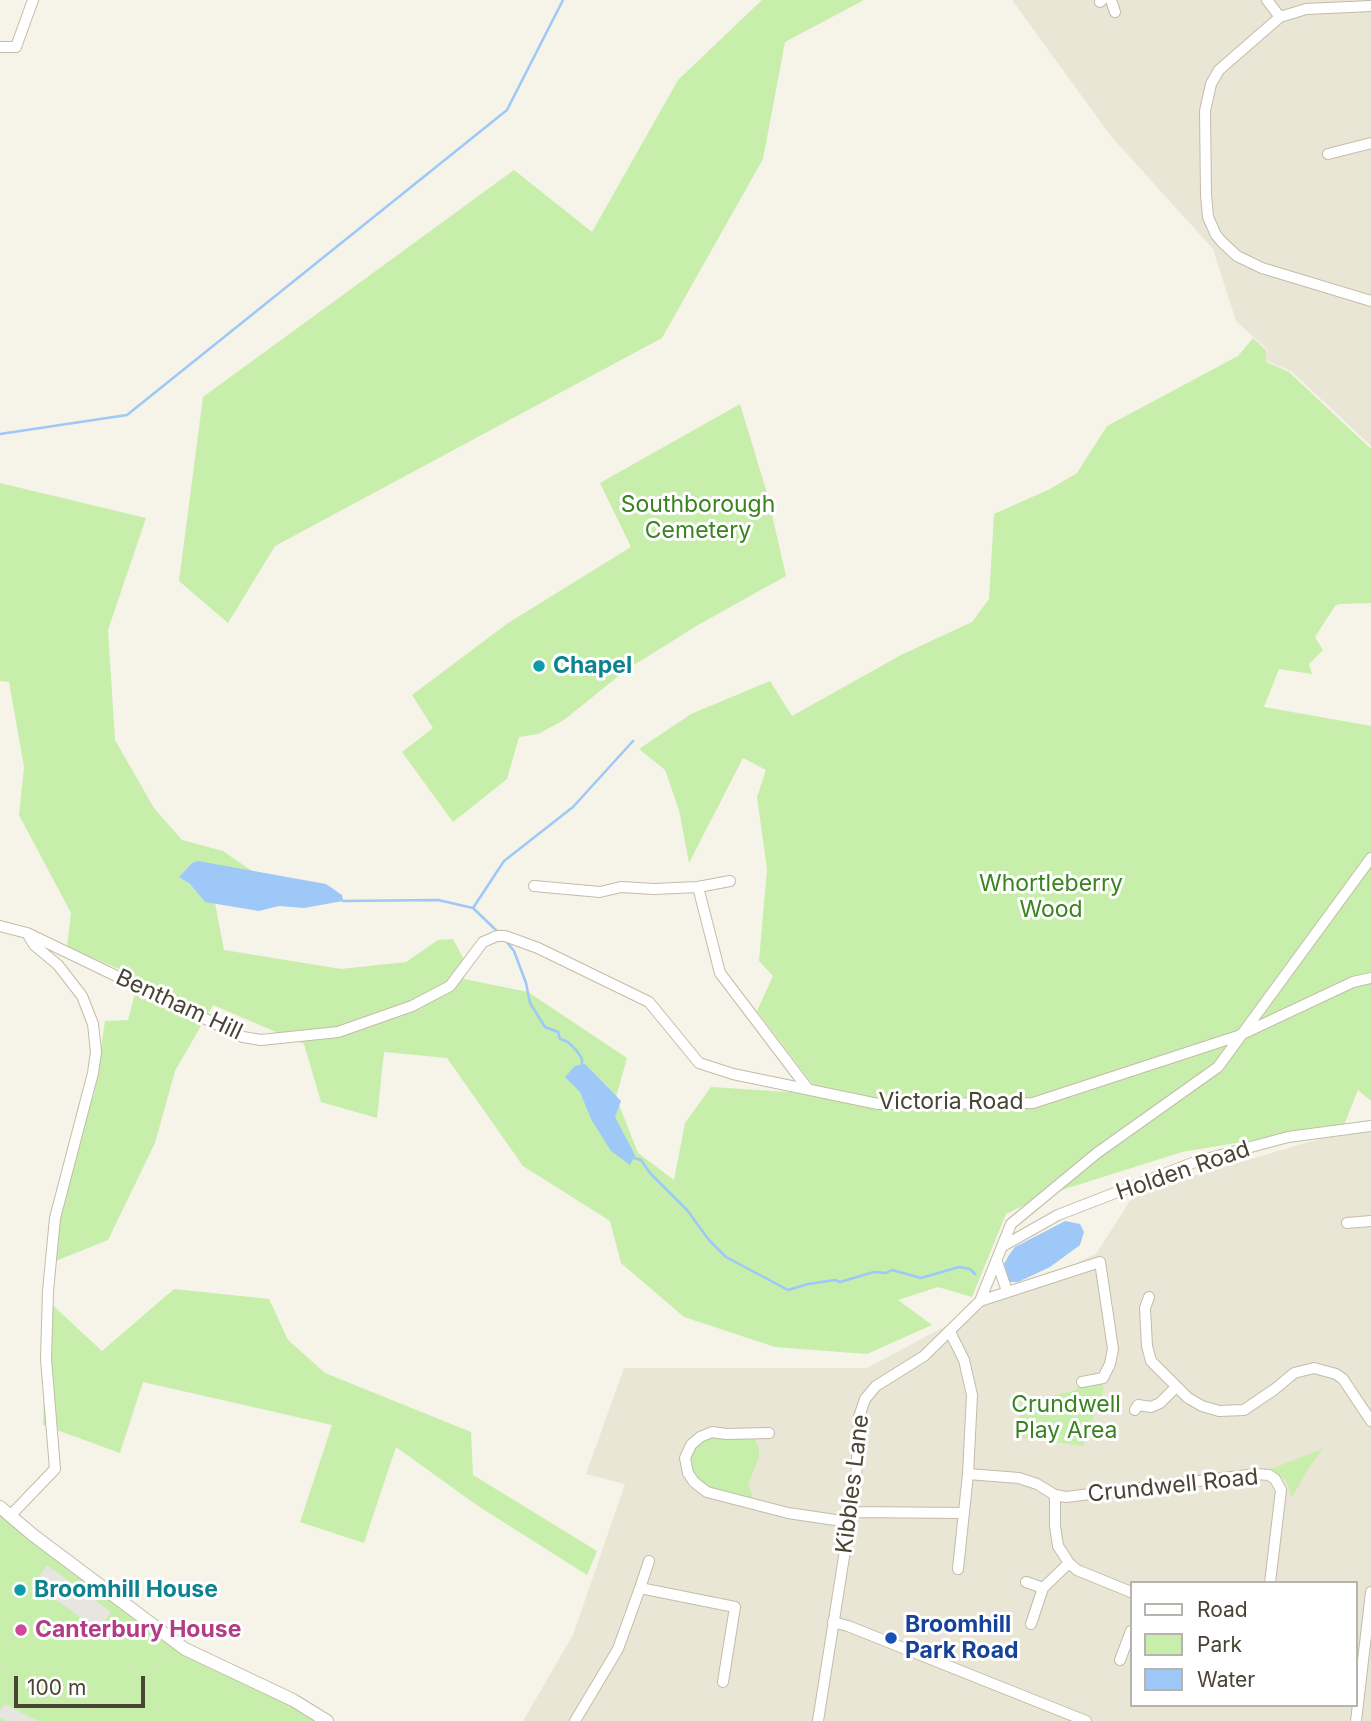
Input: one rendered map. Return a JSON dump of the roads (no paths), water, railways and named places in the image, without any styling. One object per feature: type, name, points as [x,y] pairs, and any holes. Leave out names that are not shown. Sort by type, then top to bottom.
[{"type":"street","points":[[0,47],[16,47],[33,0]]},
{"type":"street","points":[[1267,0],[1280,18]]},
{"type":"street","points":[[1104,1],[1115,12]]},
{"type":"street","points":[[1371,6],[1306,9],[1280,18],[1229,60],[1215,77],[1208,92],[1205,111],[1208,217],[1222,242],[1237,256],[1262,268],[1371,301]]},
{"type":"street","points":[[1328,153],[1371,143]]},
{"type":"street","name":"Kibbles Lane","points":[[818,1721],[856,1480],[859,1417],[865,1399],[876,1386],[924,1356],[979,1301],[1011,1224],[1097,1153],[1218,1067],[1371,858]]},
{"type":"street","points":[[534,886],[600,892],[621,887],[698,887],[730,881]]},
{"type":"street","points":[[698,887],[720,973],[808,1089]]},
{"type":"street","name":"Bentham Hill","points":[[0,926],[27,933],[243,1037],[261,1040],[338,1032],[412,1006],[450,986],[483,942],[496,936],[515,938]]},
{"type":"street","points":[[27,933],[34,944],[58,965],[82,996],[93,1024],[96,1052],[93,1073],[55,1218],[47,1291],[46,1359],[55,1469],[5,1511],[185,1649],[293,1700],[327,1721]]},
{"type":"street","name":"Victoria Road","points":[[515,938],[649,1002],[699,1063],[733,1074],[878,1104],[1033,1102],[1238,1037],[1353,982],[1371,978]]},
{"type":"street","name":"Holden Road","points":[[1003,1246],[1058,1215],[1195,1162],[1288,1137],[1371,1126]]},
{"type":"street","points":[[1347,1223],[1371,1221]]},
{"type":"street","points":[[997,1262],[1007,1291]]},
{"type":"street","points":[[979,1301],[1100,1262],[1113,1349],[1103,1378],[1082,1382]]},
{"type":"street","points":[[1149,1297],[1145,1308],[1147,1346],[1152,1361],[1188,1398],[1219,1411],[1244,1410],[1294,1373],[1314,1368],[1336,1374],[1350,1387],[1371,1421]]},
{"type":"street","points":[[950,1332],[964,1360],[972,1395],[968,1474],[958,1569]]},
{"type":"street","points":[[1336,1374],[1342,1363]]},
{"type":"street","points":[[1135,1410],[1138,1405],[1151,1408],[1160,1404],[1176,1387]]},
{"type":"street","points":[[768,1433],[712,1432],[700,1437],[691,1445],[685,1458],[688,1474],[707,1492],[788,1513],[850,1517],[964,1513]]},
{"type":"street","name":"Crundwell Road","points":[[968,1474],[1019,1478],[1055,1494],[1074,1497],[1256,1474],[1269,1475],[1275,1479],[1281,1490],[1270,1581]]},
{"type":"street","points":[[1055,1494],[1058,1546],[1069,1563],[1077,1570],[1130,1592]]},
{"type":"street","points":[[575,1721],[618,1649],[649,1561]]},
{"type":"street","points":[[1031,1624],[1042,1588],[1069,1563]]},
{"type":"street","points":[[1026,1582],[1042,1588]]},
{"type":"street","points":[[640,1588],[735,1607],[723,1682]]},
{"type":"street","points":[[1357,1700],[1359,1657],[1371,1592]]},
{"type":"street","points":[[833,1622],[1086,1721]]},
{"type":"street","points":[[1120,1660],[1130,1634]]},
{"type":"water","points":[[198,861],[326,884],[342,895],[343,901],[304,908],[279,906],[259,911],[205,902],[190,884],[179,877],[192,863]]},
{"type":"water","points":[[585,1064],[621,1101],[615,1117],[635,1155],[630,1165],[611,1151],[591,1119],[580,1092],[565,1077],[575,1066]]},
{"type":"water","points":[[1065,1221],[1080,1224],[1084,1232],[1080,1245],[1050,1267],[1018,1282],[1010,1282],[1006,1277],[1004,1264],[1015,1247]]},
{"type":"waterway","points":[[0,434],[127,415],[507,110],[563,0]]},
{"type":"waterway","points":[[473,908],[504,861],[573,807],[633,741]]},
{"type":"waterway","points":[[343,901],[438,900],[473,908],[499,933]]},
{"type":"waterway","points":[[506,941],[514,951],[530,1003],[545,1027],[558,1032],[560,1039],[568,1042],[577,1051],[582,1065]]},
{"type":"waterway","points":[[631,1157],[641,1160],[726,1257],[788,1290],[808,1284],[835,1280],[840,1282],[892,1270],[921,1278],[959,1267],[970,1269],[975,1274]]},
{"type":"place","name":"Chapel","points":[[539,666]]},
{"type":"place","name":"Broomhill House","points":[[20,1590]]},
{"type":"place","name":"Canterbury House","points":[[21,1630]]},
{"type":"place","name":"Broomhill Park Road","points":[[891,1638]]},
{"type":"park label","name":"Southborough Cemetery","points":[[698,518]]},
{"type":"park label","name":"Whortleberry Wood","points":[[1051,897]]},
{"type":"park label","name":"Crundwell Play Area","points":[[1066,1418]]}]
